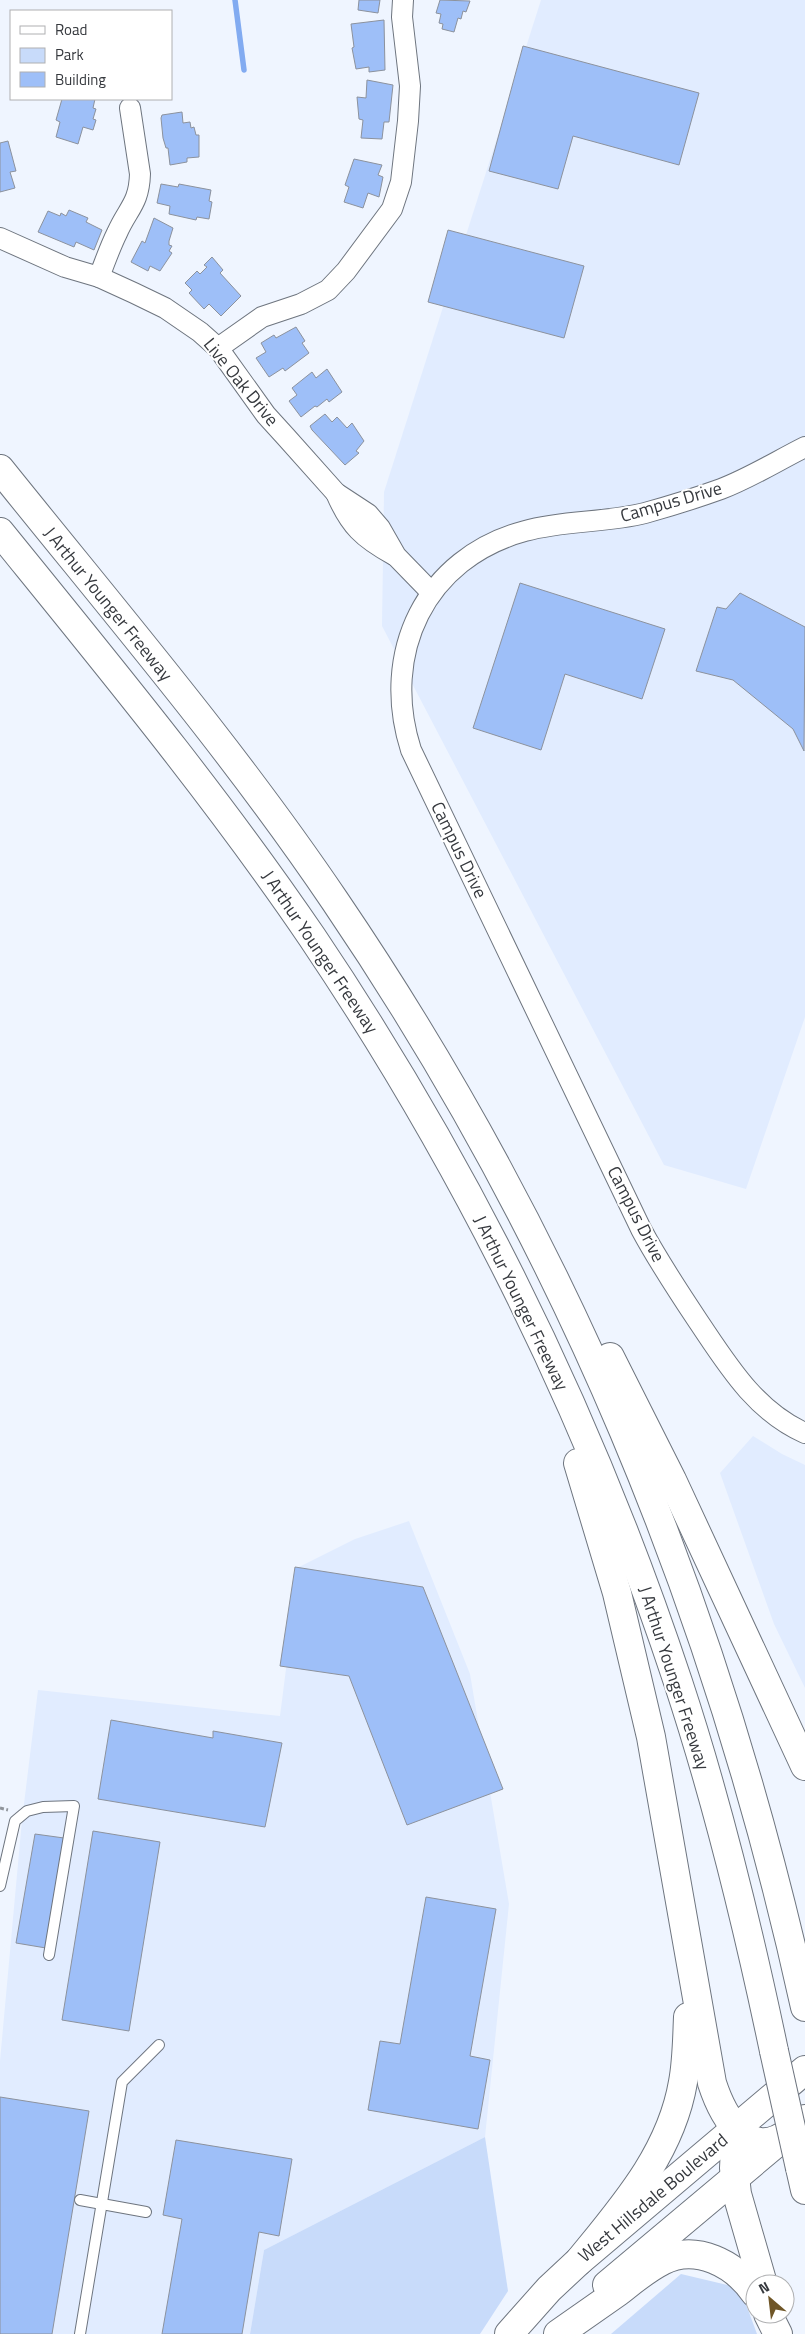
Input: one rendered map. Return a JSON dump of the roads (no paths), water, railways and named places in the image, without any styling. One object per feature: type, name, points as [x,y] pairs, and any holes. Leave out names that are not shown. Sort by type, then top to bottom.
[{"type":"main road","name":"J Arthur Younger Freeway","points":[[0,469],[214,735],[310,865],[413,1021],[462,1104],[521,1212],[595,1365],[655,1506],[703,1636],[747,1775],[779,1893],[805,2007]]},
{"type":"main road","name":"J Arthur Younger Freeway","points":[[0,532],[198,779],[314,940],[416,1104],[493,1243],[545,1349],[623,1530],[678,1682],[728,1852],[803,2179]]},
{"type":"main road","points":[[521,1212],[594,1328],[619,1372],[805,1766]]},
{"type":"main road","points":[[545,1349],[607,1554],[627,1630],[659,1778],[712,2083],[721,2107],[736,2128],[749,2138],[763,2142],[775,2140],[797,2125]]},
{"type":"main road","points":[[747,1775],[805,1941]]},
{"type":"main road","points":[[579,2261],[641,2181],[670,2129],[680,2099],[686,2068],[690,1953]]},
{"type":"main road","name":"West Hillsdale Boulevard","points":[[509,2334],[549,2289],[579,2261],[805,2070]]},
{"type":"main road","name":"West Hillsdale Boulevard","points":[[557,2334],[606,2286],[797,2125]]},
{"type":"main road","points":[[736,2128],[734,2178],[743,2217],[760,2274]]},
{"type":"main road","points":[[557,2334],[647,2271],[674,2256],[696,2255],[719,2261],[737,2273],[745,2282]]},
{"type":"street","points":[[218,348],[262,317],[301,304],[328,290],[341,277],[392,209],[401,182],[410,103],[409,65],[402,17],[403,0]]},
{"type":"street","points":[[99,277],[118,231],[132,210],[138,195],[140,174],[130,108]]},
{"type":"street","name":"Live Oak Drive","points":[[0,238],[65,267],[99,277],[165,308],[200,332],[218,348],[266,415],[336,493],[342,508],[357,530],[374,544],[396,556],[431,592]]},
{"type":"street","name":"Campus Drive","points":[[805,447],[721,489],[666,507],[625,517],[541,527],[510,535],[467,557],[450,571],[431,592],[410,633],[402,668],[401,705],[411,750],[651,1248],[740,1382],[772,1412],[805,1433]]},
{"type":"lane","points":[[0,1886],[15,1821],[27,1811],[43,1807],[74,1806],[49,1955]]},
{"type":"lane","points":[[80,2334],[122,2082],[159,2045]]},
{"type":"lane","points":[[80,2200],[146,2212]]},
{"type":"waterway","points":[[235,0],[244,70]]}]
